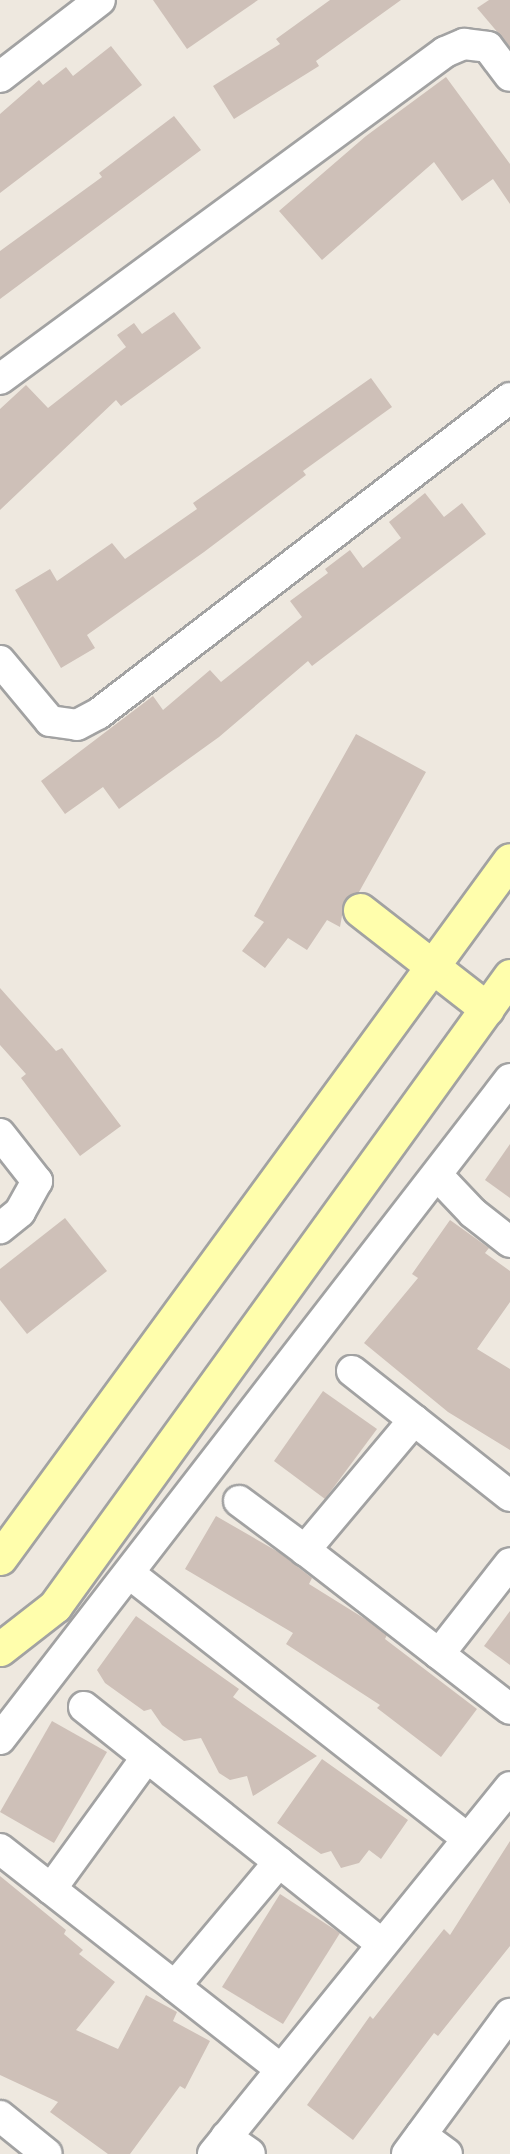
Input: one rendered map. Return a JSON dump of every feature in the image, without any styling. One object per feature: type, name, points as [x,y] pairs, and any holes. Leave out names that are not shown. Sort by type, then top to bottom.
[{"type":"street","points":[[0,77],[100,0]]},
{"type":"street","points":[[0,379],[445,52],[464,44],[488,47],[510,76]]},
{"type":"street","points":[[0,661],[50,721],[77,725],[88,720],[510,398]]},
{"type":"street","points":[[0,1558],[510,860]]},
{"type":"street","points":[[360,910],[487,1009]]},
{"type":"street","points":[[0,1649],[55,1606],[510,976]]},
{"type":"street","points":[[0,1739],[130,1574],[510,1079]]},
{"type":"street","points":[[0,1134],[37,1181],[20,1212],[0,1228]]},
{"type":"street","points":[[437,1175],[473,1213],[510,1242]]},
{"type":"street","points":[[352,1371],[510,1496]]},
{"type":"street","points":[[305,1550],[414,1420]]},
{"type":"street","points":[[238,1501],[510,1709]]},
{"type":"street","points":[[439,1654],[510,1563]]},
{"type":"street","points":[[130,1574],[468,1839]]},
{"type":"street","points":[[84,1707],[382,1944]]},
{"type":"street","points":[[51,1889],[147,1757]]},
{"type":"street","points":[[230,2148],[282,2069],[510,1787]]},
{"type":"street","points":[[0,1850],[282,2069]]},
{"type":"street","points":[[175,1986],[279,1862]]},
{"type":"street","points":[[447,2154],[414,2144],[510,2014]]},
{"type":"street","points":[[0,2116],[47,2154]]},
{"type":"building","points":[[153,0],[258,0],[187,49]]},
{"type":"building","points":[[330,0],[401,0],[316,61],[319,66],[234,119],[213,86],[280,44],[276,39]]},
{"type":"building","points":[[489,0],[510,0],[510,47],[477,8]]},
{"type":"building","points":[[111,46],[142,85],[0,193],[0,114],[39,80],[43,85],[66,67],[73,76]]},
{"type":"building","points":[[446,77],[510,164],[510,204],[493,179],[462,201],[434,162],[322,260],[279,211],[366,136]]},
{"type":"building","points":[[174,116],[201,150],[0,299],[0,251],[102,177],[99,173]]},
{"type":"building","points":[[174,312],[201,348],[121,406],[116,400],[0,510],[0,409],[26,385],[48,408],[126,347],[117,335],[134,323],[142,334]]},
{"type":"building","points":[[371,378],[392,407],[303,471],[306,475],[204,552],[87,635],[95,648],[61,668],[15,590],[50,569],[57,581],[112,543],[125,559],[197,509],[193,503]]},
{"type":"building","points":[[425,493],[444,517],[462,503],[486,534],[312,666],[308,661],[219,737],[119,809],[103,787],[65,814],[41,781],[153,696],[163,710],[210,670],[221,682],[302,617],[290,601],[328,573],[325,569],[350,550],[363,568],[401,538],[389,522]]},
{"type":"building","points":[[356,734],[426,772],[359,892],[345,899],[340,927],[327,920],[307,950],[288,938],[265,968],[242,951],[264,922],[254,916]]},
{"type":"building","points":[[0,988],[56,1051],[62,1048],[121,1126],[80,1156],[21,1078],[26,1074],[0,1045]]},
{"type":"building","points":[[510,1144],[510,1198],[485,1180]]},
{"type":"building","points":[[65,1218],[107,1271],[27,1334],[0,1300],[0,1269]]},
{"type":"building","points":[[450,1220],[489,1248],[485,1253],[510,1271],[510,1302],[477,1349],[510,1369],[510,1450],[448,1412],[364,1343],[418,1278],[412,1274]]},
{"type":"building","points":[[323,1391],[377,1429],[325,1499],[274,1461]]},
{"type":"building","points":[[216,1516],[280,1553],[312,1578],[309,1584],[370,1622],[387,1635],[385,1639],[477,1709],[441,1757],[377,1708],[380,1705],[286,1644],[293,1633],[185,1569]]},
{"type":"building","points":[[510,1611],[510,1665],[484,1646]]},
{"type":"building","points":[[136,1616],[239,1689],[233,1697],[317,1756],[253,1796],[247,1776],[230,1780],[219,1773],[201,1738],[184,1741],[162,1725],[151,1709],[144,1711],[105,1683],[97,1670]]},
{"type":"building","points":[[52,1721],[107,1752],[54,1843],[0,1812]]},
{"type":"building","points":[[322,1759],[408,1820],[381,1859],[369,1850],[359,1863],[341,1868],[331,1851],[321,1854],[277,1823]]},
{"type":"building","points":[[510,1841],[510,1946],[438,2036],[434,2033],[353,2140],[307,2105],[370,2016],[373,2019],[444,1929],[450,1935]]},
{"type":"building","points":[[0,1876],[66,1930],[64,1934],[83,1950],[79,1954],[115,1982],[76,2030],[118,2049],[146,1995],[177,2012],[173,2021],[210,2041],[185,2089],[180,2086],[130,2154],[108,2154],[50,2112],[58,2102],[0,2075]]},
{"type":"building","points":[[280,1894],[340,1933],[283,2024],[222,1987]]}]
